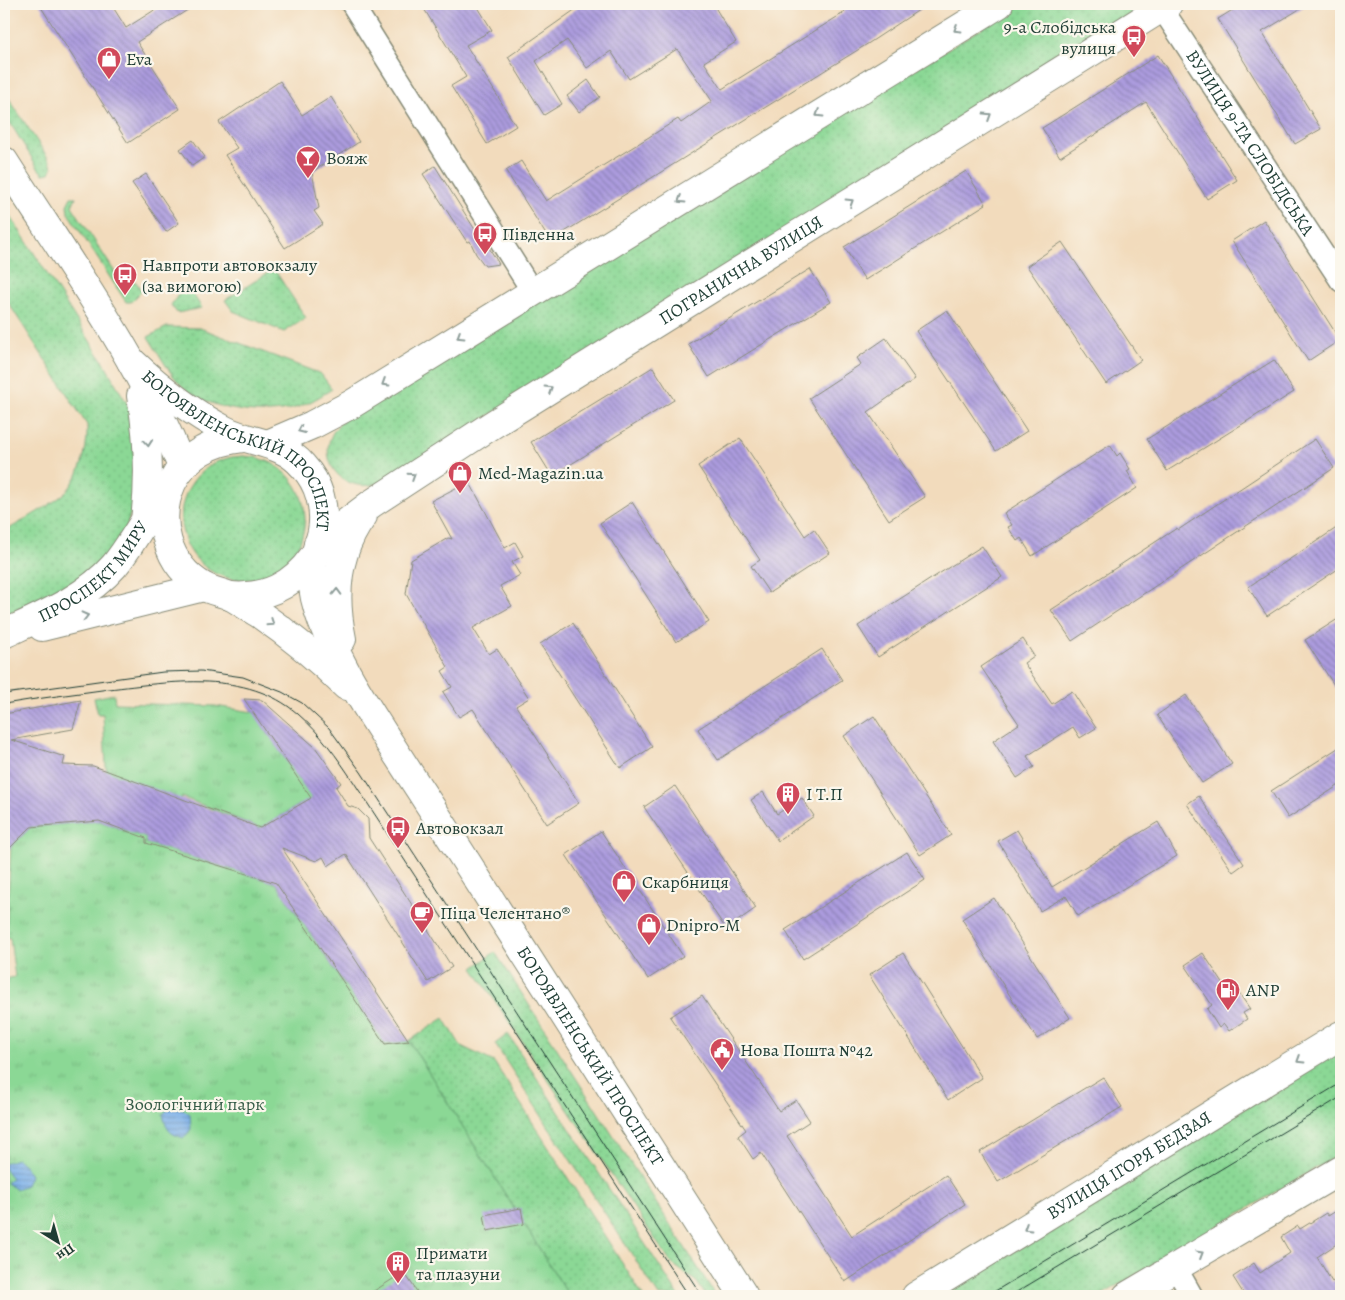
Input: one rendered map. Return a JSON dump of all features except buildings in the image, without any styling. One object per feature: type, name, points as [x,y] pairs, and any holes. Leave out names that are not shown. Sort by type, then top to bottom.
[{"type":"main road","points":[[270,443],[312,425],[352,404],[999,4]]},
{"type":"main road","name":"ПОГРАНИЧНА ВУЛИЦЯ","points":[[315,550],[372,504],[492,424],[1163,5]]},
{"type":"main road","name":"БОГОЯВЛЕНСЬКИЙ ПРОСПЕКТ","points":[[4,161],[131,361],[161,416],[182,467],[168,492],[164,519],[169,546],[183,570],[204,587],[230,596],[282,630],[306,649],[364,702]]},
{"type":"main road","points":[[131,361],[146,424],[149,456],[149,489],[145,521]]},
{"type":"main road","name":"БОГОЯВЛЕНСЬКИЙ ПРОСПЕКТ","points":[[131,361],[183,405],[242,438],[270,443],[294,456],[312,477],[318,490],[322,510],[322,530],[315,550],[313,585],[322,619],[364,702],[744,1296]]},
{"type":"main road","points":[[182,467],[192,458],[216,444],[242,438]]},
{"type":"main road","name":"ПРОСПЕКТ МИРУ","points":[[4,635],[68,601],[92,586],[113,568],[130,546],[145,521],[168,492]]},
{"type":"main road","points":[[364,702],[341,636],[336,608],[337,580],[343,552],[351,535],[372,504]]},
{"type":"main road","points":[[230,596],[244,597],[271,592],[295,578],[315,550]]},
{"type":"main road","name":"ПРОСПЕКТ МИРУ","points":[[4,635],[204,587]]},
{"type":"main road","name":"ВУЛИЦЯ ІГОРЯ БЕДЗАЯ","points":[[916,1296],[1341,1034]]},
{"type":"main road","points":[[1127,1296],[1341,1170]]},
{"type":"street","points":[[352,4],[532,291]]},
{"type":"street","name":"ВУЛИЦЯ 9-ТА СЛОБІДСЬКА","points":[[1163,5],[1341,282]]},
{"type":"street","points":[[1176,1268],[1192,1296]]},
{"type":"green space","points":[[1021,4],[1138,4],[1141,8],[384,481],[368,485],[354,484],[342,478],[333,469],[329,457],[329,444],[334,431],[345,419]]},
{"type":"green space","points":[[4,91],[50,161],[52,168],[50,173],[43,174],[38,168],[4,113]]},
{"type":"green space","points":[[71,197],[76,197],[72,206],[120,280],[136,282],[142,291],[131,302],[126,302],[68,213],[67,205]]},
{"type":"green space","points":[[4,206],[102,360],[132,412],[136,492],[127,526],[107,559],[54,597],[4,614],[4,532],[67,491],[77,476],[83,460],[87,425],[4,296]]},
{"type":"green space","points":[[274,269],[306,318],[284,332],[233,311],[225,300]]},
{"type":"green space","points":[[186,284],[202,308],[177,313],[171,305]]},
{"type":"green space","points":[[167,327],[200,328],[321,374],[332,389],[307,403],[284,411],[252,412],[218,405],[202,399],[189,392],[178,382],[148,337]]},
{"type":"green space","points":[[243,456],[267,461],[286,475],[300,494],[305,518],[300,542],[286,561],[267,575],[243,580],[219,575],[200,561],[186,542],[181,518],[186,494],[200,475],[219,461]]},
{"type":"green space","points":[[114,694],[115,703],[215,706],[253,712],[255,700],[270,707],[261,723],[314,802],[301,804],[260,828],[182,797],[178,807],[107,783],[103,714],[98,714],[94,698]]},
{"type":"green space","name":"Зоологічний парк","points":[[99,821],[146,838],[146,843],[276,883],[385,1044],[409,1041],[569,1296],[4,1296],[4,979],[15,977],[10,938],[6,937],[11,847],[31,827]]},
{"type":"green space","points":[[495,952],[716,1296],[706,1296],[697,1282],[671,1263],[473,968]]},
{"type":"green space","points":[[444,1018],[461,1046],[494,1062],[643,1296],[569,1296],[409,1041]]},
{"type":"green space","points":[[508,1034],[679,1296],[659,1296],[495,1044]]},
{"type":"green space","points":[[1341,1048],[1341,1153],[1100,1296],[943,1296]]},
{"type":"water","points":[[170,1108],[181,1108],[190,1114],[191,1129],[184,1138],[172,1133],[165,1124],[163,1114]]},
{"type":"water","points":[[17,1159],[26,1167],[30,1176],[26,1185],[16,1189],[6,1183],[12,1178],[4,1168],[4,1163]]},
{"type":"tram line","points":[[4,694],[163,672],[201,671],[243,677],[282,692],[302,703],[329,728],[361,772],[702,1296]]},
{"type":"tram line","points":[[4,704],[133,686],[207,682],[232,684],[255,690],[277,700],[298,714],[335,755],[353,781],[689,1296]]},
{"type":"tram line","points":[[987,1296],[1341,1083]]},
{"type":"tram line","points":[[1010,1296],[1341,1097]]},
{"type":"place","name":"9-а Слобідська вулиця","points":[[1134,58]]},
{"type":"place","name":"Eva","points":[[109,80]]},
{"type":"place","name":"Вояж","points":[[308,179]]},
{"type":"place","name":"Південна","points":[[485,255]]},
{"type":"place","name":"Навпроти автовокзалу (за вимогою)","points":[[125,296]]},
{"type":"place","name":"Med-Magazin.ua","points":[[460,494]]},
{"type":"place","name":"І Т.П","points":[[788,815]]},
{"type":"place","name":"Автовокзал","points":[[398,849]]},
{"type":"place","name":"Скарбниця","points":[[624,903]]},
{"type":"place","name":"Піца Челентано®","points":[[422,934]]},
{"type":"place","name":"Dnipro-M","points":[[649,946]]},
{"type":"place","name":"ANP","points":[[1228,1011]]},
{"type":"place","name":"Нова Пошта №42","points":[[722,1071]]},
{"type":"place","name":"Примати та плазуни","points":[[398,1284]]}]
